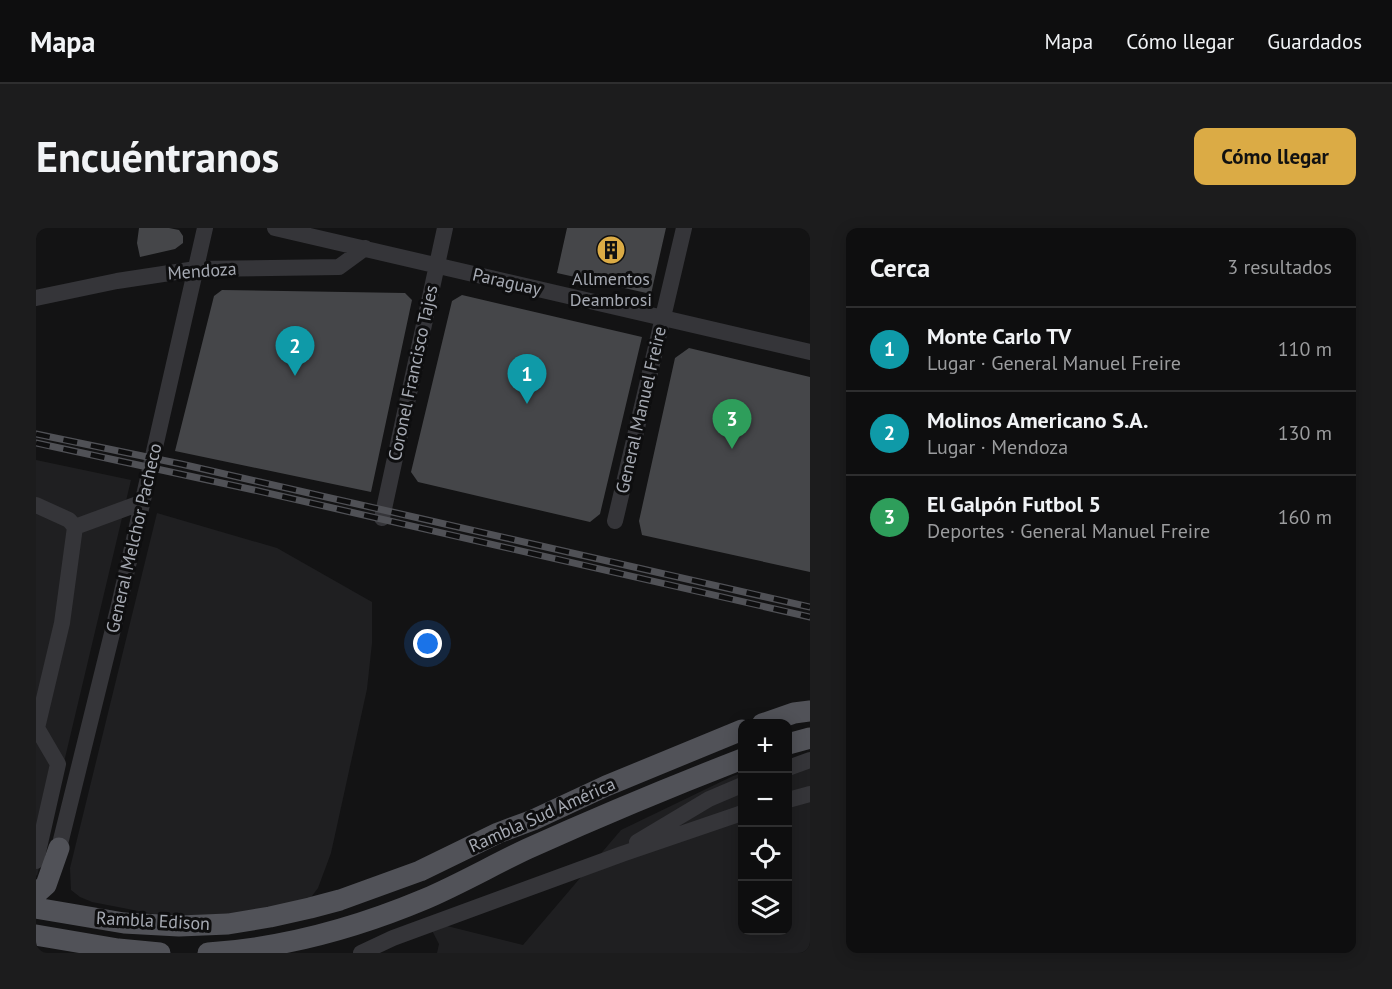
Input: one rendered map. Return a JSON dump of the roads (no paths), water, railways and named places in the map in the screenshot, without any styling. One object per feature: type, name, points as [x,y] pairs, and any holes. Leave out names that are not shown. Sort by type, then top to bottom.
[{"type":"main road","points":[[775,719],[810,711]]},
{"type":"main road","name":"Rambla Sud América","points":[[340,900],[420,871],[498,833],[738,732]]},
{"type":"main road","points":[[792,743],[810,738]]},
{"type":"main road","name":"Rambla Sud América","points":[[369,920],[427,898],[527,849],[616,810],[738,761]]},
{"type":"main road","points":[[36,870],[43,867],[59,848]]},
{"type":"main road","points":[[36,894],[46,885],[59,848]]},
{"type":"main road","name":"Rambla Edison","points":[[36,908],[124,923],[179,926],[228,924],[270,917],[340,900]]},
{"type":"main road","name":"Rambla Edison","points":[[208,953],[290,942],[319,936],[369,920]]},
{"type":"main road","name":"Rambla Edison","points":[[36,935],[118,950],[160,953]]},
{"type":"street","name":"General Melchor Pacheco","points":[[59,848],[143,502],[205,228]]},
{"type":"street","name":"Paraguay","points":[[275,228],[810,352]]},
{"type":"street","name":"Coronel Francisco Tajes","points":[[382,518],[445,228]]},
{"type":"street","name":"General Manuel Freire","points":[[615,521],[684,228]]},
{"type":"street","name":"Mendoza","points":[[36,297],[196,269],[339,267],[364,248]]},
{"type":"street","points":[[75,527],[143,502]]},
{"type":"street","points":[[36,505],[69,520],[75,527],[62,623],[37,728],[58,764],[36,861]]},
{"type":"street","points":[[792,767],[810,760]]},
{"type":"street","points":[[622,854],[645,837],[709,799],[738,787]]},
{"type":"street","points":[[792,799],[810,794]]},
{"type":"street","points":[[361,953],[393,938],[622,854],[738,814]]},
{"type":"railway","points":[[36,434],[181,464],[810,607]]},
{"type":"railway","points":[[36,443],[254,490],[810,617]]},
{"type":"place","name":"Allmentos Deambrosi","points":[[611,250]]},
{"type":"place","name":"Molinos Americano S.A.","points":[[295,376]]},
{"type":"place","name":"Monte Carlo TV","points":[[527,404]]},
{"type":"place","name":"El Galpón Futbol 5","points":[[732,449]]}]
